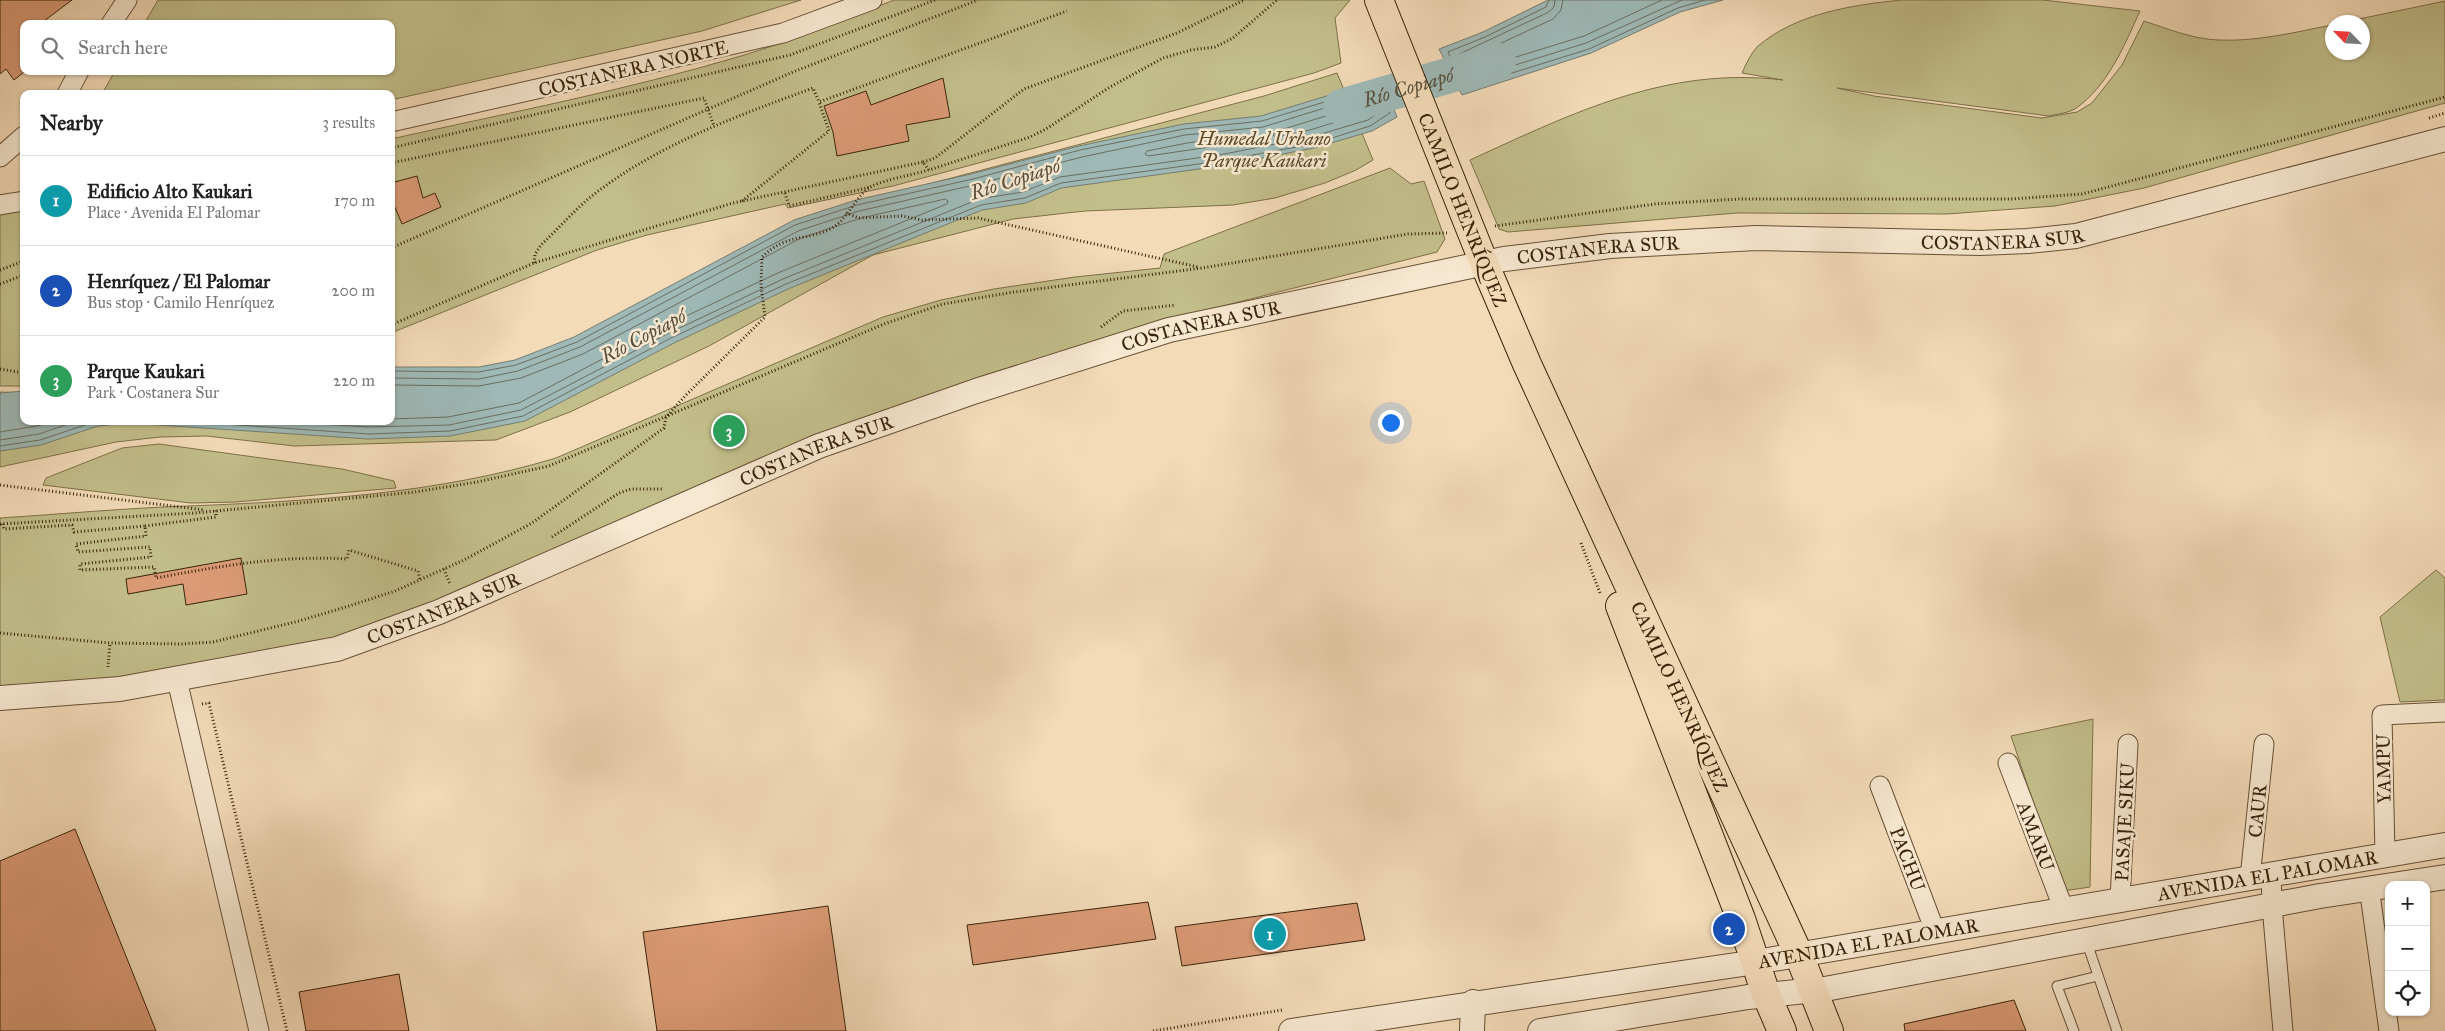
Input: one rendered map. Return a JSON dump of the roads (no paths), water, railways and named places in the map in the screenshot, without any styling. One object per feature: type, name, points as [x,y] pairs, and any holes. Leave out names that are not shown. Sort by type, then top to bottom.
[{"type":"main road","name":"CAMILO HENRÍQUEZ","points":[[1379,0],[1484,263],[1527,364],[1799,955],[1829,1031]]},
{"type":"main road","name":"CAMILO HENRÍQUEZ","points":[[1527,364],[1756,962],[1766,994],[1782,1031]]},
{"type":"street","points":[[114,20],[127,0]]},
{"type":"street","name":"COSTANERA NORTE","points":[[395,121],[783,33],[872,0]]},
{"type":"street","name":"COSTANERA SUR","points":[[0,698],[120,690],[337,649],[430,616],[819,446],[976,391],[1169,330],[1484,263],[1610,246],[1700,240],[1799,238],[1980,243],[2076,236],[2445,139]]},
{"type":"street","points":[[0,157],[20,141]]},
{"type":"street","points":[[0,205],[20,202]]},
{"type":"street","points":[[177,680],[259,1031]]},
{"type":"street","name":"YAMPU","points":[[2385,855],[2382,716],[2445,712]]},
{"type":"street","name":"PASAJE SIKU","points":[[2120,900],[2128,744]]},
{"type":"street","name":"CAUR","points":[[2264,744],[2261,875],[2272,906],[2283,1031]]},
{"type":"street","name":"AMARU","points":[[2008,763],[2064,910]]},
{"type":"street","name":"PACHU","points":[[1880,786],[1935,931]]},
{"type":"street","name":"AVENIDA EL PALOMAR","points":[[1291,1031],[1473,1002],[1756,962],[2445,845]]},
{"type":"street","name":"AVENIDA EL PALOMAR","points":[[1540,1031],[1766,994],[1812,990],[2369,887],[2445,877]]},
{"type":"street","points":[[2369,887],[2389,1031]]},
{"type":"street","points":[[1472,1031],[1473,1002]]},
{"type":"lane","points":[[2086,940],[2117,1031]]},
{"type":"lane","points":[[2074,1031],[2057,986],[2098,976]]},
{"type":"water","points":[[1548,0],[1723,0],[1680,12],[1591,53],[1462,95],[1439,49],[1483,32]]},
{"type":"water","name":"Humedal Urbano Parque Kaukari","points":[[1382,79],[1397,117],[1372,131],[1314,148],[1221,166],[1061,188],[1026,203],[982,210],[788,289],[674,343],[525,421],[450,436],[368,439],[159,425],[395,425],[395,367],[479,367],[515,360],[574,337],[794,220],[856,200],[971,174],[1079,146],[1184,124],[1261,116]]},
{"type":"water","name":"Humedal Urbano Parque Kaukari","points":[[20,391],[20,425],[108,425],[98,426],[41,445],[0,451],[0,393]]},
{"type":"waterway","name":"Río Copiapó","points":[[1341,107],[1498,61]]},
{"type":"place","name":"Parque Kaukari","points":[[729,431]]},
{"type":"place","name":"Henríquez / El Palomar","points":[[1729,929]]},
{"type":"place","name":"Edificio Alto Kaukari","points":[[1270,934]]}]
